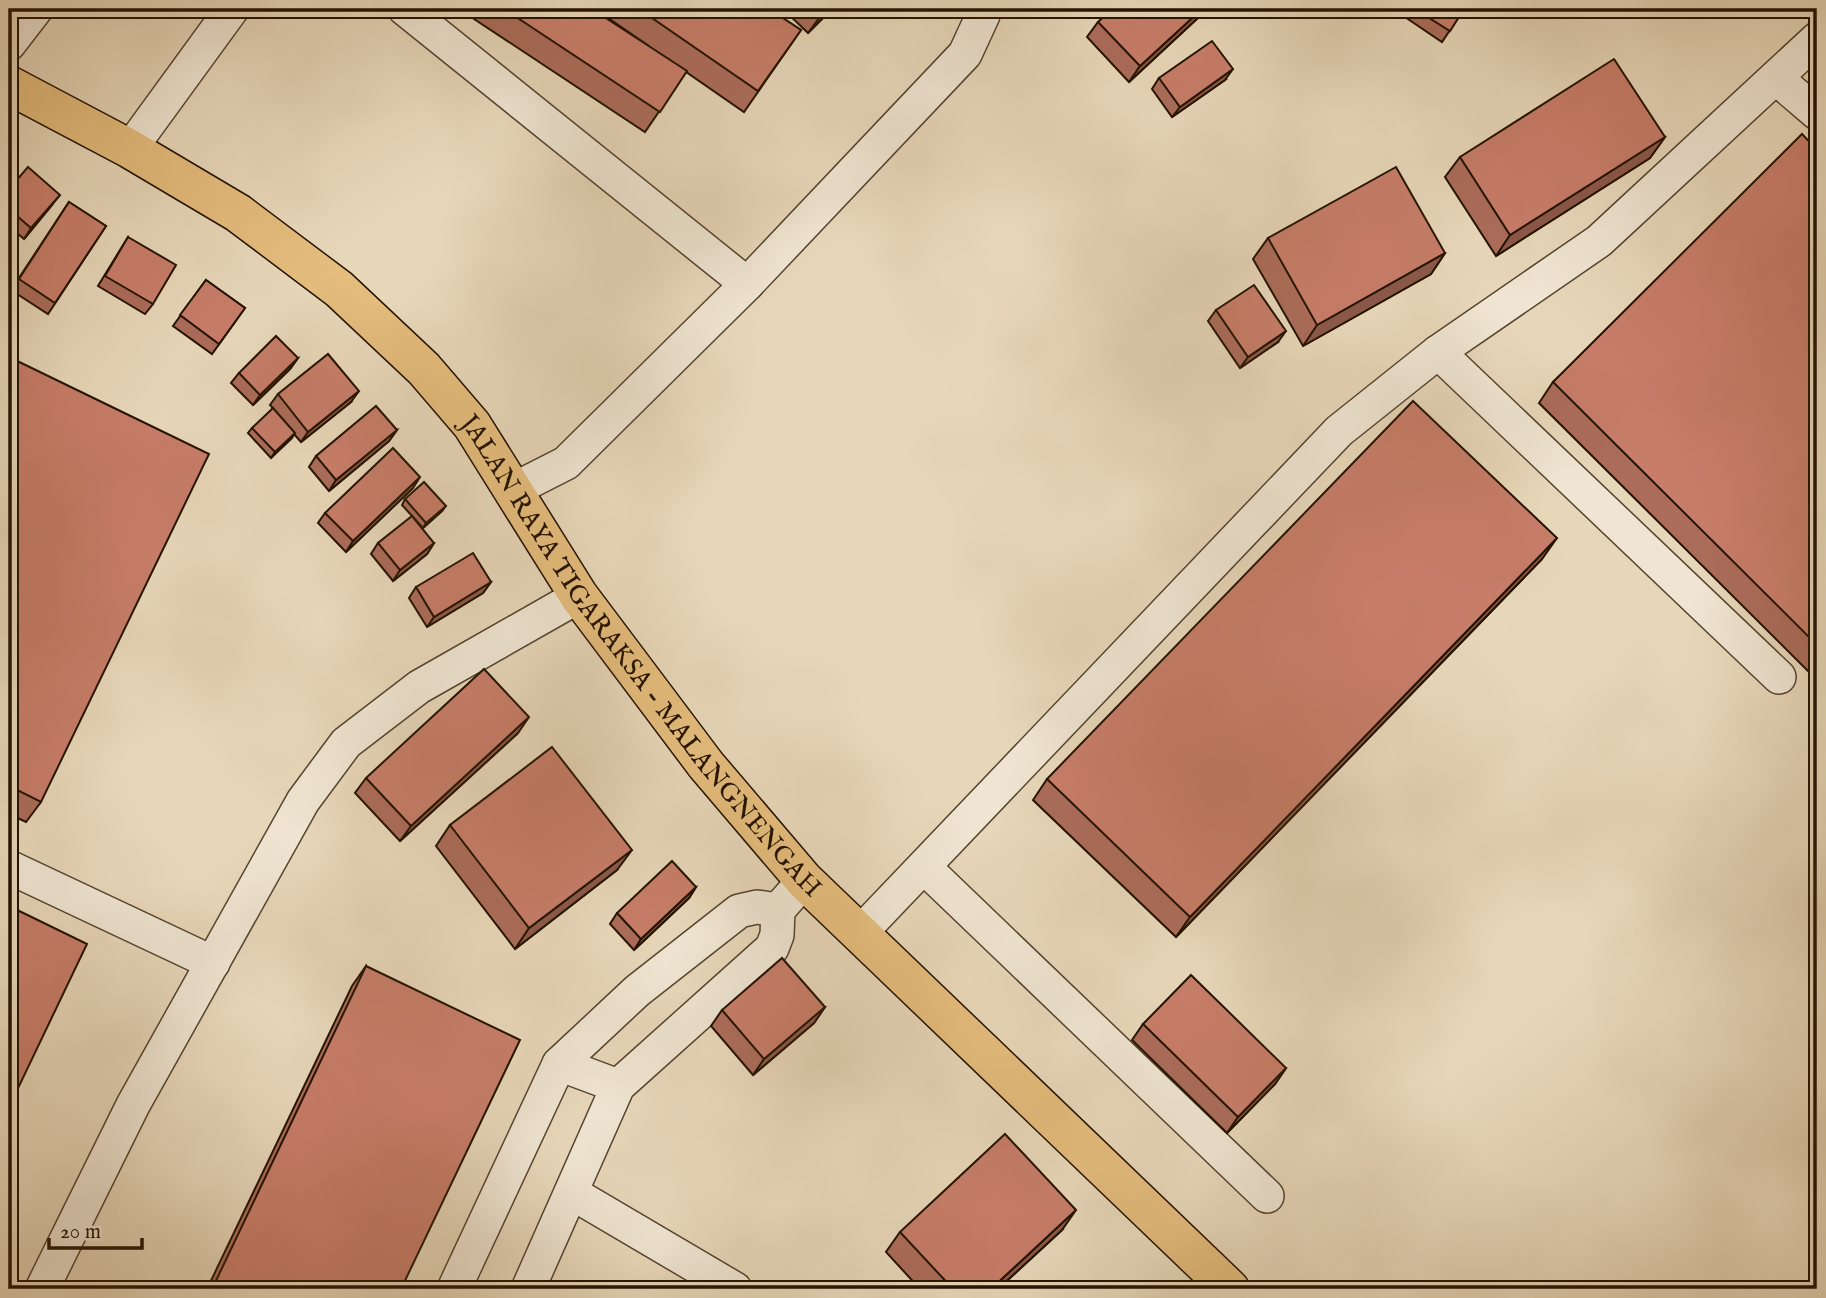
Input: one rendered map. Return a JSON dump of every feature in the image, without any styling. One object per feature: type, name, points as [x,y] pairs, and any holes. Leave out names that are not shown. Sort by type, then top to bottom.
[{"type":"main road","name":"JALAN RAYA TIGARAKSA - MALANGNENGAH","points":[[9,85],[130,149],[238,213],[340,289],[424,369],[471,425],[579,596],[706,765],[804,880],[1230,1289]]},
{"type":"street","points":[[9,44],[36,9]]},
{"type":"street","points":[[130,149],[232,9]]},
{"type":"street","points":[[405,9],[747,284]]},
{"type":"street","points":[[513,490],[566,463],[747,284],[965,54],[983,9]]},
{"type":"street","points":[[860,933],[1339,431],[1438,352],[1599,241],[1817,39]]},
{"type":"street","points":[[1776,78],[1817,113]]},
{"type":"street","points":[[1438,352],[1779,677]]},
{"type":"street","points":[[42,1289],[133,1105],[212,963],[303,801],[346,743],[419,687],[579,596]]},
{"type":"street","points":[[9,867],[212,963]]},
{"type":"street","points":[[924,867],[1267,1196]]},
{"type":"street","points":[[528,1289],[618,1086],[772,948],[777,935],[778,910],[804,880]]},
{"type":"street","points":[[454,1289],[559,1064],[637,991],[739,911],[757,907],[778,910]]},
{"type":"street","points":[[559,1064],[618,1086]]},
{"type":"street","points":[[572,1193],[735,1289]]},
{"type":"building","points":[[504,9],[592,9],[687,71],[660,112]]},
{"type":"building","points":[[639,9],[769,9],[801,30],[758,91]]},
{"type":"building","points":[[1112,9],[1202,9],[1140,66],[1098,22]]},
{"type":"building","points":[[1415,9],[1464,9],[1450,31]]},
{"type":"building","points":[[1212,41],[1233,69],[1180,107],[1159,78]]},
{"type":"building","points":[[1614,59],[1665,137],[1510,235],[1460,157]]},
{"type":"building","points":[[1802,134],[1817,150],[1817,645],[1553,382]]},
{"type":"building","points":[[9,150],[17,156],[9,166]]},
{"type":"building","points":[[28,167],[60,195],[31,228],[9,209],[9,189]]},
{"type":"building","points":[[1396,167],[1445,253],[1317,325],[1268,238]]},
{"type":"building","points":[[69,202],[106,226],[55,303],[19,279]]},
{"type":"building","points":[[128,237],[176,265],[153,304],[105,276]]},
{"type":"building","points":[[9,241],[18,250],[9,260]]},
{"type":"building","points":[[206,280],[245,308],[219,344],[180,315]]},
{"type":"building","points":[[1254,285],[1286,331],[1248,357],[1216,310]]},
{"type":"building","points":[[276,336],[298,358],[260,395],[239,373]]},
{"type":"building","points":[[328,354],[359,391],[308,432],[278,394]]},
{"type":"building","points":[[9,357],[209,454],[41,802],[9,786]]},
{"type":"building","points":[[1413,401],[1557,538],[1190,917],[1047,779]]},
{"type":"building","points":[[376,406],[397,430],[336,480],[316,456]]},
{"type":"building","points":[[273,408],[295,433],[275,452],[252,428]]},
{"type":"building","points":[[393,448],[420,477],[353,541],[325,513]]},
{"type":"building","points":[[424,482],[446,506],[426,523],[405,499]]},
{"type":"building","points":[[412,516],[434,543],[400,570],[378,543]]},
{"type":"building","points":[[473,553],[491,582],[434,617],[416,587]]},
{"type":"building","points":[[484,669],[529,717],[411,826],[366,778]]},
{"type":"building","points":[[552,747],[632,850],[529,928],[450,825]]},
{"type":"building","points":[[672,861],[696,887],[641,939],[617,913]]},
{"type":"building","points":[[9,906],[87,944],[9,1107]]},
{"type":"building","points":[[782,958],[825,1007],[764,1059],[722,1010]]},
{"type":"building","points":[[366,966],[520,1040],[401,1289],[212,1289]]},
{"type":"building","points":[[1191,975],[1286,1068],[1238,1117],[1143,1024]]},
{"type":"building","points":[[1005,1134],[1076,1210],[991,1289],[953,1289],[900,1232]]}]
